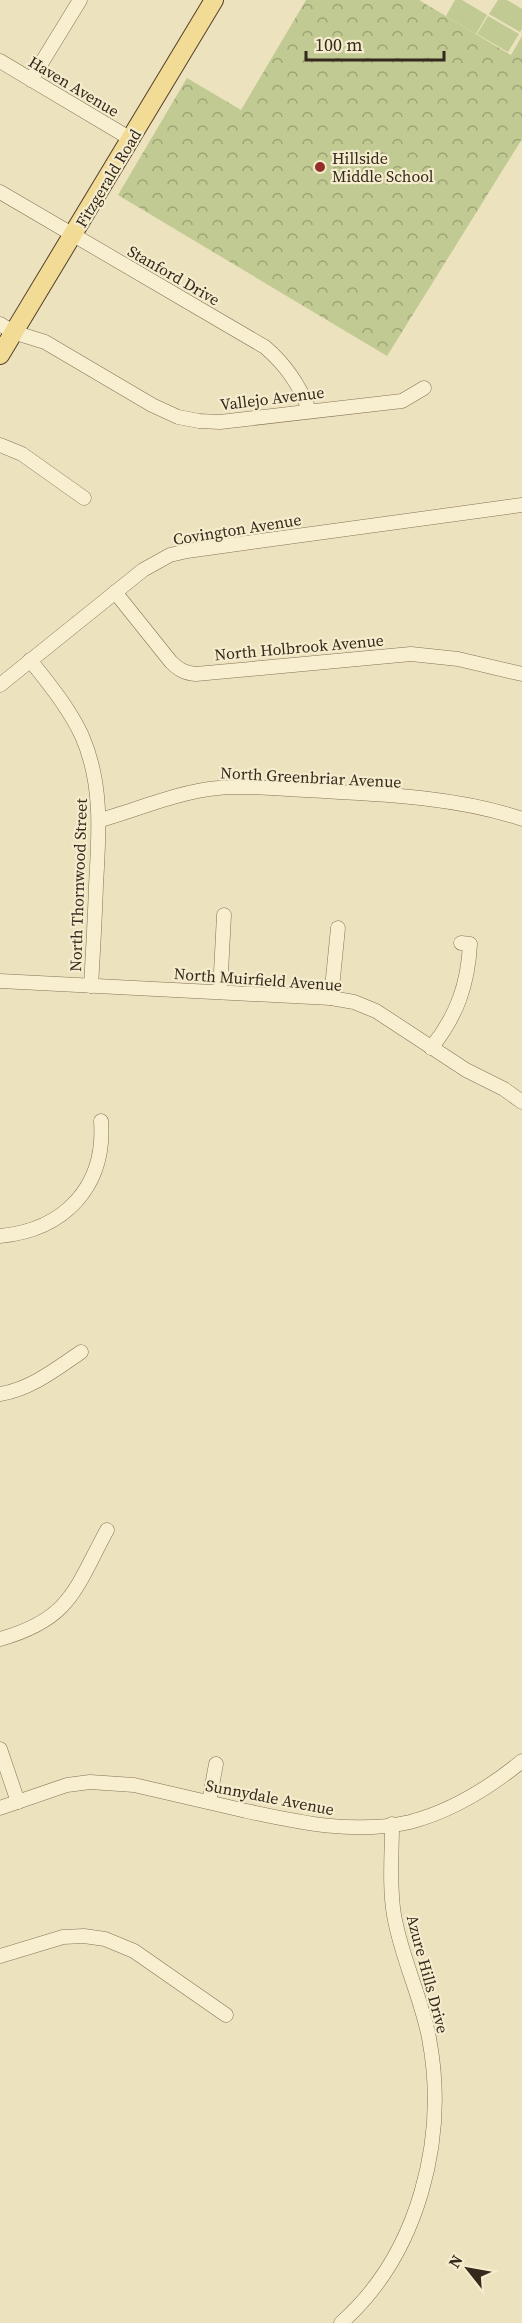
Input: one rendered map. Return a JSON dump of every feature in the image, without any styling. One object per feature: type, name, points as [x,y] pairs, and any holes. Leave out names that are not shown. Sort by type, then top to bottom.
[{"type":"main road","name":"Fitzgerald Road","points":[[0,355],[7,328],[74,236],[214,0]]},
{"type":"street","points":[[31,80],[80,0]]},
{"type":"street","name":"Haven Avenue","points":[[0,61],[131,139]]},
{"type":"street","name":"Stanford Drive","points":[[0,192],[265,347],[291,374],[309,410]]},
{"type":"street","name":"Vallejo Avenue","points":[[7,328],[45,342],[152,405],[178,417],[199,421],[220,422],[402,401],[424,388]]},
{"type":"street","points":[[0,445],[22,454],[84,498]]},
{"type":"street","name":"Covington Avenue","points":[[0,685],[154,563],[187,551],[522,505]]},
{"type":"street","name":"North Holbrook Avenue","points":[[115,592],[177,669],[186,673],[411,654],[458,659],[522,674]]},
{"type":"street","name":"North Thornwood Street","points":[[30,660],[62,700],[82,736],[95,779],[100,820],[91,986]]},
{"type":"street","name":"North Greenbriar Avenue","points":[[100,820],[196,792],[234,787],[380,795],[493,809],[522,819]]},
{"type":"street","points":[[220,992],[224,915]]},
{"type":"street","points":[[331,998],[338,928]]},
{"type":"street","points":[[431,1048],[451,1021],[464,989],[470,944],[461,943]]},
{"type":"street","name":"North Muirfield Avenue","points":[[0,981],[331,998],[354,1002],[376,1011],[466,1070],[504,1089],[522,1102]]},
{"type":"street","points":[[0,1236],[21,1234],[46,1225],[66,1211],[83,1192],[95,1171],[101,1147],[101,1121]]},
{"type":"street","points":[[0,1394],[20,1389],[39,1380],[81,1352]]},
{"type":"street","points":[[0,1639],[38,1626],[72,1597],[107,1530]]},
{"type":"street","points":[[0,1749],[18,1802]]},
{"type":"street","name":"Sunnydale Avenue","points":[[0,1808],[68,1785],[90,1782],[134,1785],[300,1823],[330,1827],[362,1827],[410,1822],[441,1811],[499,1780],[522,1761]]},
{"type":"street","points":[[209,1802],[216,1764]]},
{"type":"street","name":"Azure Hills Drive","points":[[341,2323],[373,2287],[399,2247],[424,2184],[435,2114],[434,2078],[429,2038],[394,1915],[392,1824]]},
{"type":"street","points":[[0,1956],[63,1937],[84,1936],[105,1939],[134,1951],[226,2014]]},
{"type":"green space","name":"Hillside Middle School","points":[[306,0],[419,0],[511,55],[522,36],[522,139],[387,356],[118,195],[187,78],[241,110]]},
{"type":"green space","points":[[455,0],[462,0],[487,15],[476,34],[446,16]]},
{"type":"green space","points":[[498,0],[507,0],[522,9],[520,32],[489,14]]},
{"type":"green space","points":[[488,16],[519,34],[508,52],[477,34]]},
{"type":"place","name":"Hillside Middle School","points":[[320,167]]}]
